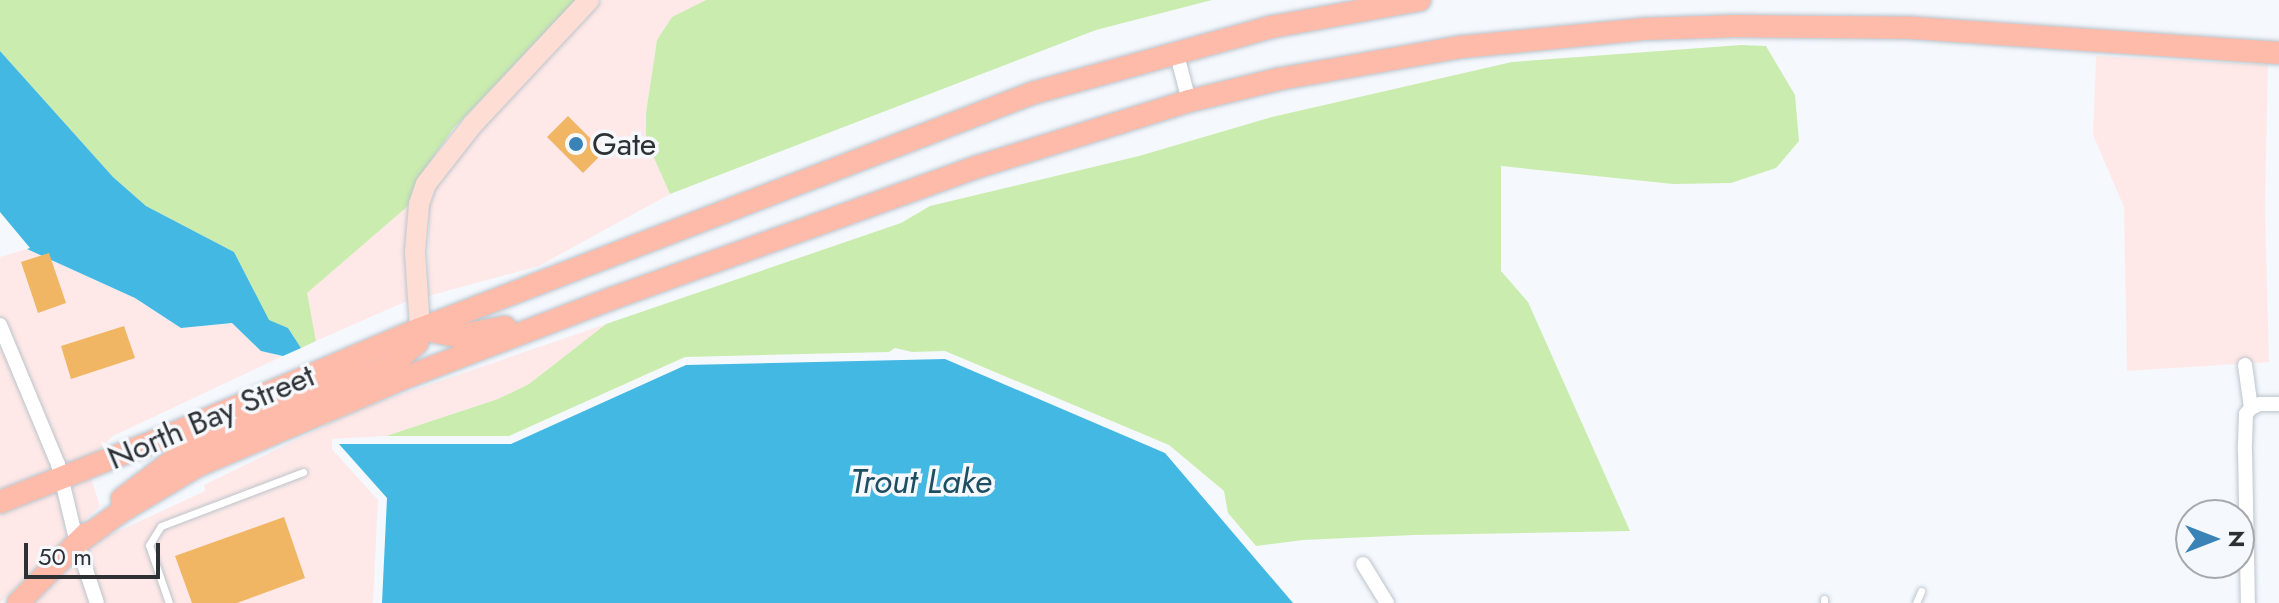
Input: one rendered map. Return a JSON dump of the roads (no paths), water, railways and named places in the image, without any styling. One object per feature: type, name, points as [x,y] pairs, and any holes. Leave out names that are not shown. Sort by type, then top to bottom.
[{"type":"main road","points":[[18,603],[136,484],[214,438],[391,365],[417,343],[420,329],[415,252],[419,204],[426,184],[473,124],[589,0]]},
{"type":"main road","name":"North Bay Street","points":[[1,501],[63,479],[420,329],[1047,88],[1271,27],[1420,0]]},
{"type":"main road","points":[[77,543],[199,465],[404,378],[616,297],[977,167],[1189,101],[1279,79],[1461,47],[1643,29],[1735,26],[1913,28],[2279,53]]},
{"type":"main road","points":[[420,329],[456,336],[482,333],[616,297]]},
{"type":"street","points":[[1176,51],[1189,101]]},
{"type":"street","points":[[0,325],[63,479],[77,543],[97,603]]},
{"type":"street","points":[[2245,365],[2251,408]]},
{"type":"street","points":[[2248,603],[2246,414],[2260,404],[2279,404]]},
{"type":"street","points":[[1363,564],[1387,603]]},
{"type":"lane","points":[[169,603],[149,545],[161,526],[303,472]]},
{"type":"lane","points":[[1916,603],[1921,591]]},
{"type":"water","points":[[0,51],[113,177],[146,206],[234,252],[269,320],[288,328],[301,348],[283,356],[261,351],[232,323],[181,328],[135,298],[27,249],[30,248],[0,212]]},
{"type":"water","name":"Trout Lake","points":[[945,359],[1165,453],[1293,603],[382,603],[387,498],[339,444],[511,444],[686,365]]},
{"type":"place","name":"Gate","points":[[576,144]]}]
